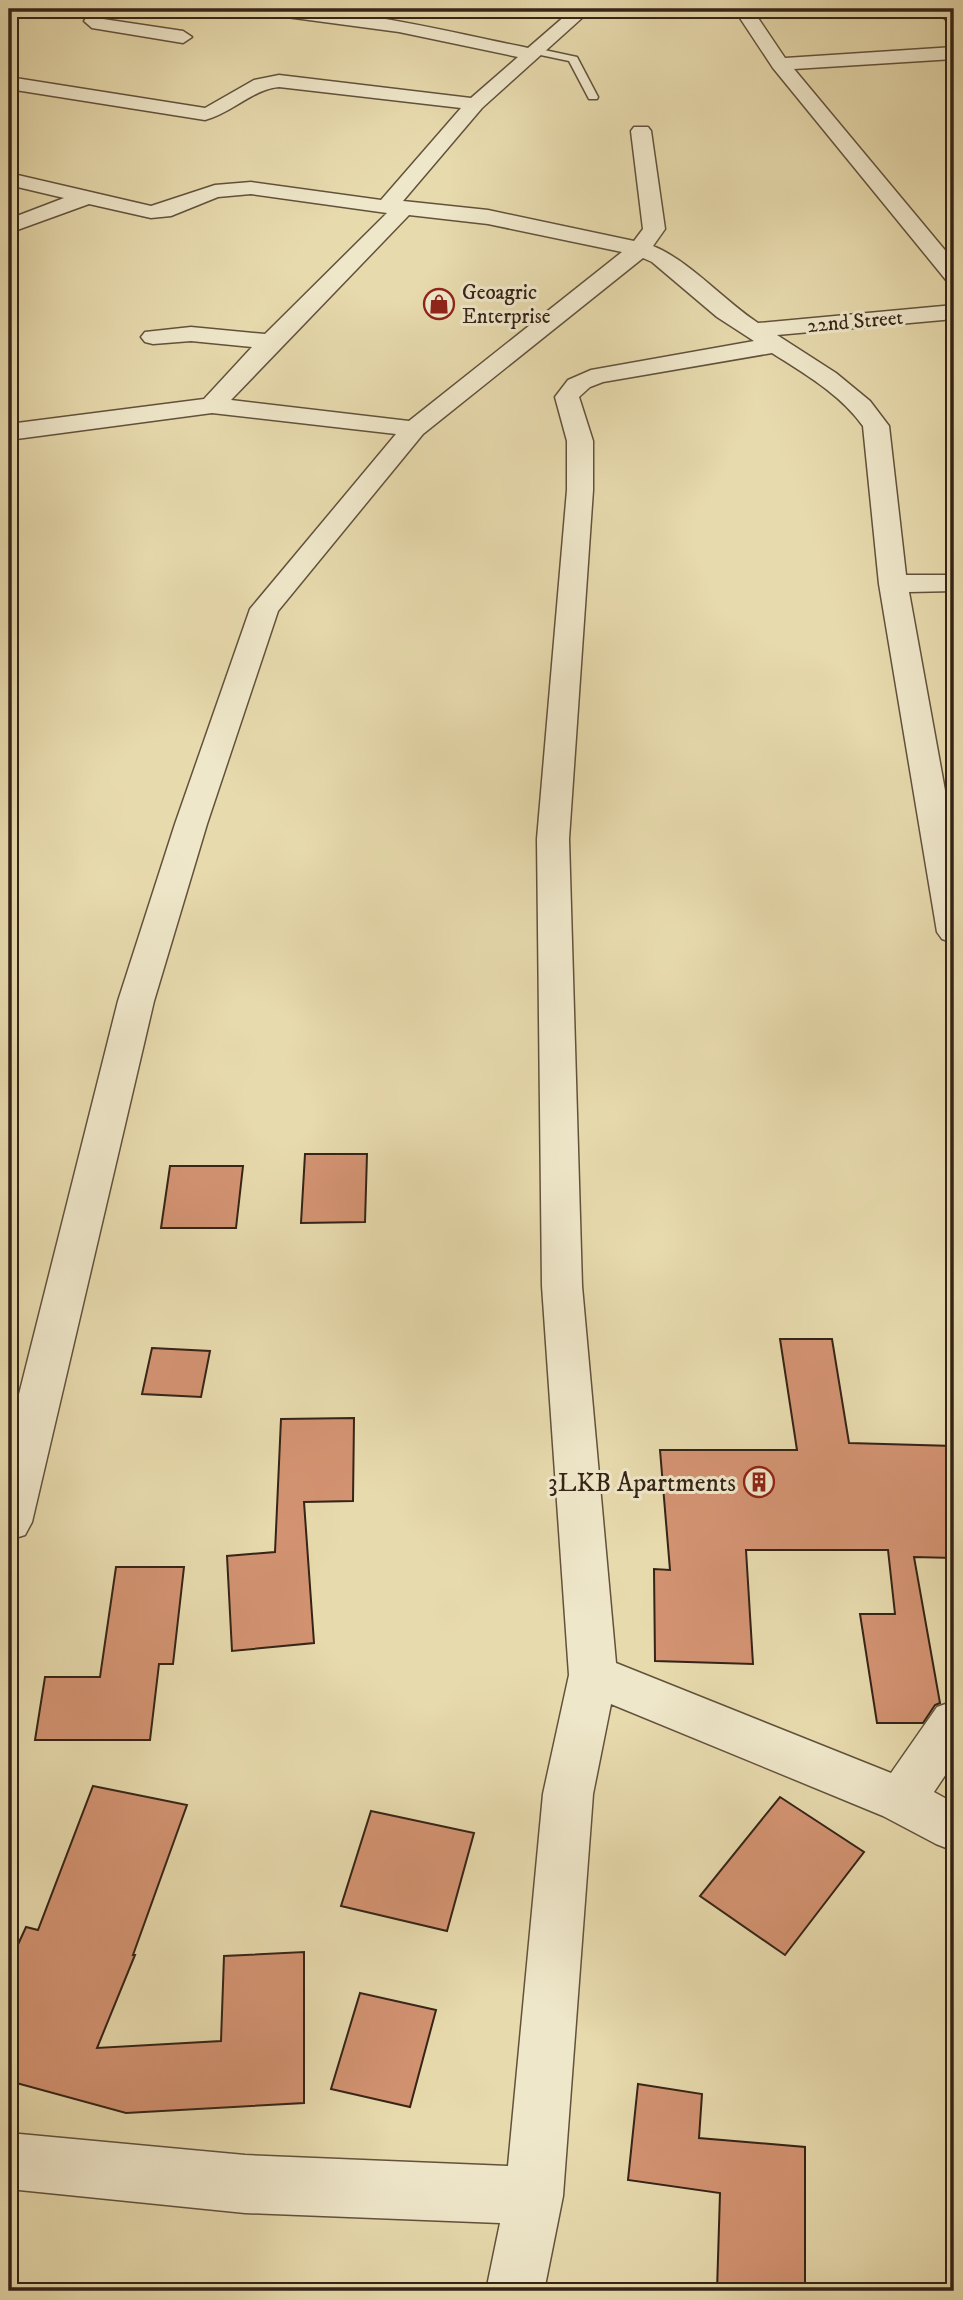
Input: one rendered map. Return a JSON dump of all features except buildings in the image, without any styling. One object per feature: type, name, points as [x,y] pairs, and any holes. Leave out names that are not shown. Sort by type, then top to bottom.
[{"type":"street","points":[[104,9],[94,16],[93,21],[183,37]]},
{"type":"street","points":[[264,9],[399,27],[534,52]]},
{"type":"street","points":[[212,405],[396,206],[475,104],[583,9]]},
{"type":"street","points":[[743,9],[780,64],[954,275]]},
{"type":"street","points":[[780,64],[954,53]]},
{"type":"street","points":[[9,83],[205,114],[215,113],[252,89],[269,82],[293,81],[475,104]]},
{"type":"street","points":[[9,1522],[136,1001],[191,824],[264,609],[414,429],[640,249],[654,229],[641,131]]},
{"type":"street","points":[[9,179],[152,212],[163,211],[215,191],[236,187],[488,217],[640,249],[660,257],[699,292],[827,378],[861,406],[876,426],[893,584],[940,773],[954,932]]},
{"type":"street","points":[[9,226],[85,198]]},
{"type":"street","name":"22nd Street","points":[[593,1675],[562,1272],[553,839],[580,490],[580,441],[567,397],[583,380],[600,374],[765,337],[954,312]]},
{"type":"street","points":[[153,337],[191,334],[270,342]]},
{"type":"street","points":[[9,458],[17,430],[212,405],[414,429]]},
{"type":"street","points":[[893,584],[954,583]]},
{"type":"street","points":[[515,2291],[534,2196],[568,1794],[593,1675],[901,1800],[954,1828]]},
{"type":"street","points":[[901,1800],[954,1722]]},
{"type":"street","points":[[9,2161],[245,2184],[534,2196]]},
{"type":"lane","points":[[534,52],[573,59],[593,97]]},
{"type":"place","name":"Geoagric Enterprise","points":[[439,304]]},
{"type":"place","name":"3LKB Apartments","points":[[759,1482]]}]
